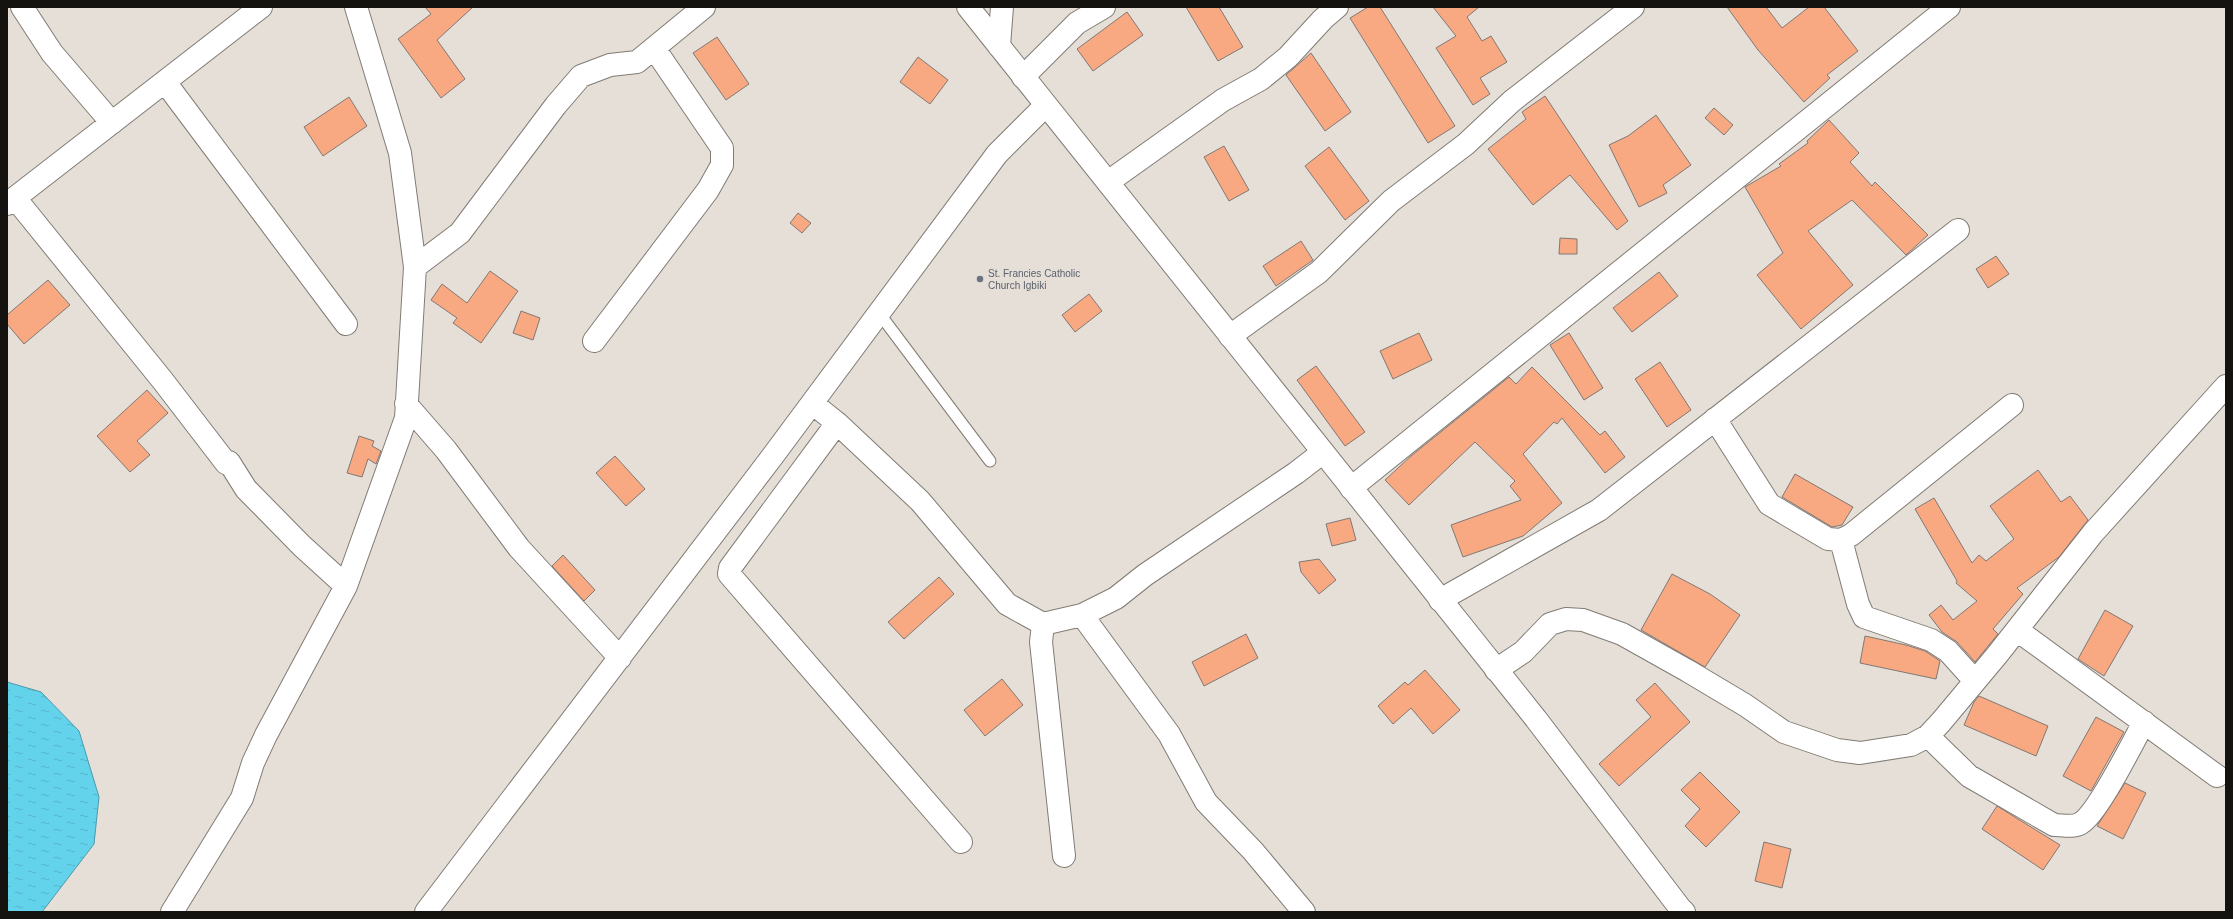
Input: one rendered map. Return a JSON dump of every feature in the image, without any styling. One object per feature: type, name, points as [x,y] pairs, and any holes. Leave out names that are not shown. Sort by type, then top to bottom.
[{"type":"street","points":[[22,7],[52,53],[112,122]]},
{"type":"street","points":[[261,7],[11,201],[163,382],[215,451],[226,463],[229,462],[246,489],[302,546],[346,586]]},
{"type":"street","points":[[172,912],[242,798],[253,762],[266,735],[346,586],[406,418],[414,266],[400,153],[356,7]]},
{"type":"street","points":[[414,266],[460,233],[556,105],[581,76],[610,65],[637,62],[704,7]]},
{"type":"street","points":[[968,7],[1045,106],[1108,182],[1496,670],[1683,912]]},
{"type":"street","points":[[999,46],[1002,7]]},
{"type":"street","points":[[1023,77],[1077,23],[1104,7]]},
{"type":"street","points":[[1108,182],[1224,100],[1261,79],[1288,57],[1323,19],[1337,7]]},
{"type":"street","points":[[1230,336],[1319,272],[1392,201],[1466,144],[1512,101],[1633,7]]},
{"type":"street","points":[[1350,488],[1950,7]]},
{"type":"street","points":[[594,341],[708,190],[722,165],[722,148],[654,48]]},
{"type":"street","points":[[165,82],[346,324]]},
{"type":"street","points":[[426,912],[620,658],[997,154],[1045,106]]},
{"type":"street","points":[[1440,600],[1599,510],[1958,230]]},
{"type":"street","points":[[1496,670],[1523,652],[1550,624],[1566,619],[1584,620],[1622,634],[1720,690],[1784,732],[1813,743],[1838,750],[1860,753],[1911,745],[1928,736],[2018,630],[2093,533],[2226,386]]},
{"type":"street","points":[[812,403],[837,423],[920,501],[1007,604],[1043,624],[1082,615],[1116,598],[1145,575],[1296,472],[1322,452]]},
{"type":"street","points":[[406,404],[446,450],[519,548],[620,658]]},
{"type":"street","points":[[1715,419],[1769,504],[1828,539],[1841,540],[1851,535],[2012,405]]},
{"type":"street","points":[[837,423],[730,568],[729,574],[961,842]]},
{"type":"street","points":[[1841,540],[1858,604],[1864,617],[1931,640],[1948,651],[1975,681]]},
{"type":"street","points":[[1082,615],[1169,734],[1206,802],[1253,851],[1304,912]]},
{"type":"street","points":[[1043,624],[1041,642],[1064,856]]},
{"type":"street","points":[[2018,630],[2217,776]]},
{"type":"street","points":[[1928,736],[1969,776],[2054,825],[2070,826],[2081,823],[2096,809],[2144,722]]},
{"type":"lane","points":[[879,313],[990,461]]},
{"type":"water","points":[[7,682],[41,692],[79,731],[99,797],[94,844],[42,912],[7,912]]},
{"type":"building","points":[[425,7],[473,7],[437,40],[465,79],[441,98],[398,39],[431,14]]},
{"type":"building","points":[[1186,7],[1219,7],[1243,47],[1218,61]]},
{"type":"building","points":[[1368,7],[1380,7],[1455,126],[1428,143],[1350,18]]},
{"type":"building","points":[[1433,7],[1479,7],[1467,17],[1482,41],[1491,36],[1507,62],[1480,78],[1490,94],[1473,105],[1436,48],[1456,36]]},
{"type":"building","points":[[1727,7],[1766,7],[1782,28],[1809,7],[1824,7],[1858,51],[1827,75],[1830,78],[1804,102],[1758,50]]},
{"type":"building","points":[[1127,12],[1143,35],[1093,71],[1077,49]]},
{"type":"building","points":[[717,37],[749,84],[726,100],[693,53]]},
{"type":"building","points":[[1311,53],[1351,112],[1325,131],[1286,75]]},
{"type":"building","points":[[918,57],[948,80],[930,104],[900,82]]},
{"type":"building","points":[[1545,96],[1628,221],[1617,230],[1570,175],[1533,205],[1488,149],[1526,119],[1522,112]]},
{"type":"building","points":[[349,97],[367,126],[323,156],[304,127]]},
{"type":"building","points":[[1714,108],[1733,125],[1724,135],[1705,118]]},
{"type":"building","points":[[1656,115],[1691,165],[1663,185],[1667,193],[1639,207],[1609,145],[1628,136]]},
{"type":"building","points":[[1829,120],[1859,153],[1850,162],[1872,186],[1875,182],[1928,235],[1906,255],[1852,200],[1808,231],[1853,285],[1801,329],[1757,275],[1783,253],[1745,187],[1781,166],[1779,164],[1808,143],[1807,141]]},
{"type":"building","points":[[1224,146],[1249,190],[1229,201],[1204,157]]},
{"type":"building","points":[[1329,147],[1369,201],[1345,220],[1305,166]]},
{"type":"building","points":[[798,213],[811,223],[802,233],[790,223]]},
{"type":"building","points":[[1560,238],[1577,239],[1577,254],[1559,254]]},
{"type":"building","points":[[1301,241],[1313,260],[1276,286],[1263,266]]},
{"type":"building","points":[[1996,256],[2009,274],[1988,288],[1976,269]]},
{"type":"building","points":[[490,271],[518,291],[481,343],[453,323],[457,318],[431,300],[442,284],[467,303]]},
{"type":"building","points":[[1659,272],[1678,296],[1632,332],[1613,308]]},
{"type":"building","points":[[48,280],[70,305],[24,344],[7,324],[7,315]]},
{"type":"building","points":[[1089,294],[1102,311],[1075,332],[1062,315]]},
{"type":"building","points":[[521,311],[540,318],[533,340],[513,333]]},
{"type":"building","points":[[1419,333],[1432,360],[1393,379],[1380,351]]},
{"type":"building","points":[[1569,333],[1603,388],[1584,400],[1550,345]]},
{"type":"building","points":[[1660,362],[1691,410],[1667,427],[1635,379]]},
{"type":"building","points":[[1316,366],[1365,432],[1345,446],[1297,380]]},
{"type":"building","points":[[1532,367],[1600,435],[1605,431],[1625,457],[1605,473],[1562,418],[1557,424],[1554,422],[1523,454],[1562,503],[1523,536],[1463,557],[1451,525],[1521,500],[1510,486],[1515,481],[1475,442],[1409,505],[1385,480],[1411,456],[1509,377],[1516,384]]},
{"type":"building","points":[[147,390],[168,413],[137,441],[150,455],[130,472],[97,436]]},
{"type":"building","points":[[359,436],[374,441],[372,446],[381,451],[376,464],[368,459],[362,477],[347,473]]},
{"type":"building","points":[[615,456],[645,489],[626,506],[596,473]]},
{"type":"building","points":[[2038,470],[2061,502],[2070,496],[2088,520],[2059,557],[2017,588],[2023,594],[1993,629],[1998,634],[1975,662],[1957,642],[1942,632],[1929,615],[1941,605],[1953,620],[1977,601],[1956,583],[1957,581],[1915,509],[1934,498],[1972,563],[1979,555],[1986,561],[2014,539],[1990,506]]},
{"type":"building","points":[[1795,474],[1853,507],[1842,525],[1832,527],[1782,497]]},
{"type":"building","points":[[1350,518],[1356,540],[1332,546],[1326,524]]},
{"type":"building","points":[[563,555],[595,590],[584,601],[552,566]]},
{"type":"building","points":[[1319,559],[1336,580],[1319,594],[1301,572],[1299,562]]},
{"type":"building","points":[[1672,574],[1710,594],[1740,615],[1705,667],[1641,630]]},
{"type":"building","points":[[939,577],[954,594],[904,639],[888,622]]},
{"type":"building","points":[[2105,610],[2133,626],[2104,676],[2078,659]]},
{"type":"building","points":[[1246,634],[1258,658],[1204,686],[1192,662]]},
{"type":"building","points":[[1865,636],[1906,645],[1925,651],[1940,661],[1936,679],[1860,663]]},
{"type":"building","points":[[1425,670],[1460,710],[1433,734],[1411,708],[1393,724],[1378,706],[1405,682],[1408,685]]},
{"type":"building","points":[[1002,679],[1023,705],[985,736],[964,710]]},
{"type":"building","points":[[1655,683],[1690,722],[1619,786],[1599,764],[1651,717],[1636,700]]},
{"type":"building","points":[[1979,696],[2048,726],[2036,756],[1964,725],[1974,702]]},
{"type":"building","points":[[2096,717],[2124,732],[2091,791],[2063,776]]},
{"type":"building","points":[[1700,772],[1740,812],[1706,847],[1685,826],[1700,809],[1681,790]]},
{"type":"building","points":[[2125,783],[2146,793],[2123,839],[2097,826]]},
{"type":"building","points":[[1997,806],[2060,845],[2043,870],[1982,829]]},
{"type":"building","points":[[1764,842],[1791,849],[1782,888],[1755,881]]},
{"type":"place","name":"St. Francies Catholic Church Igbiki","points":[[980,279]]}]
